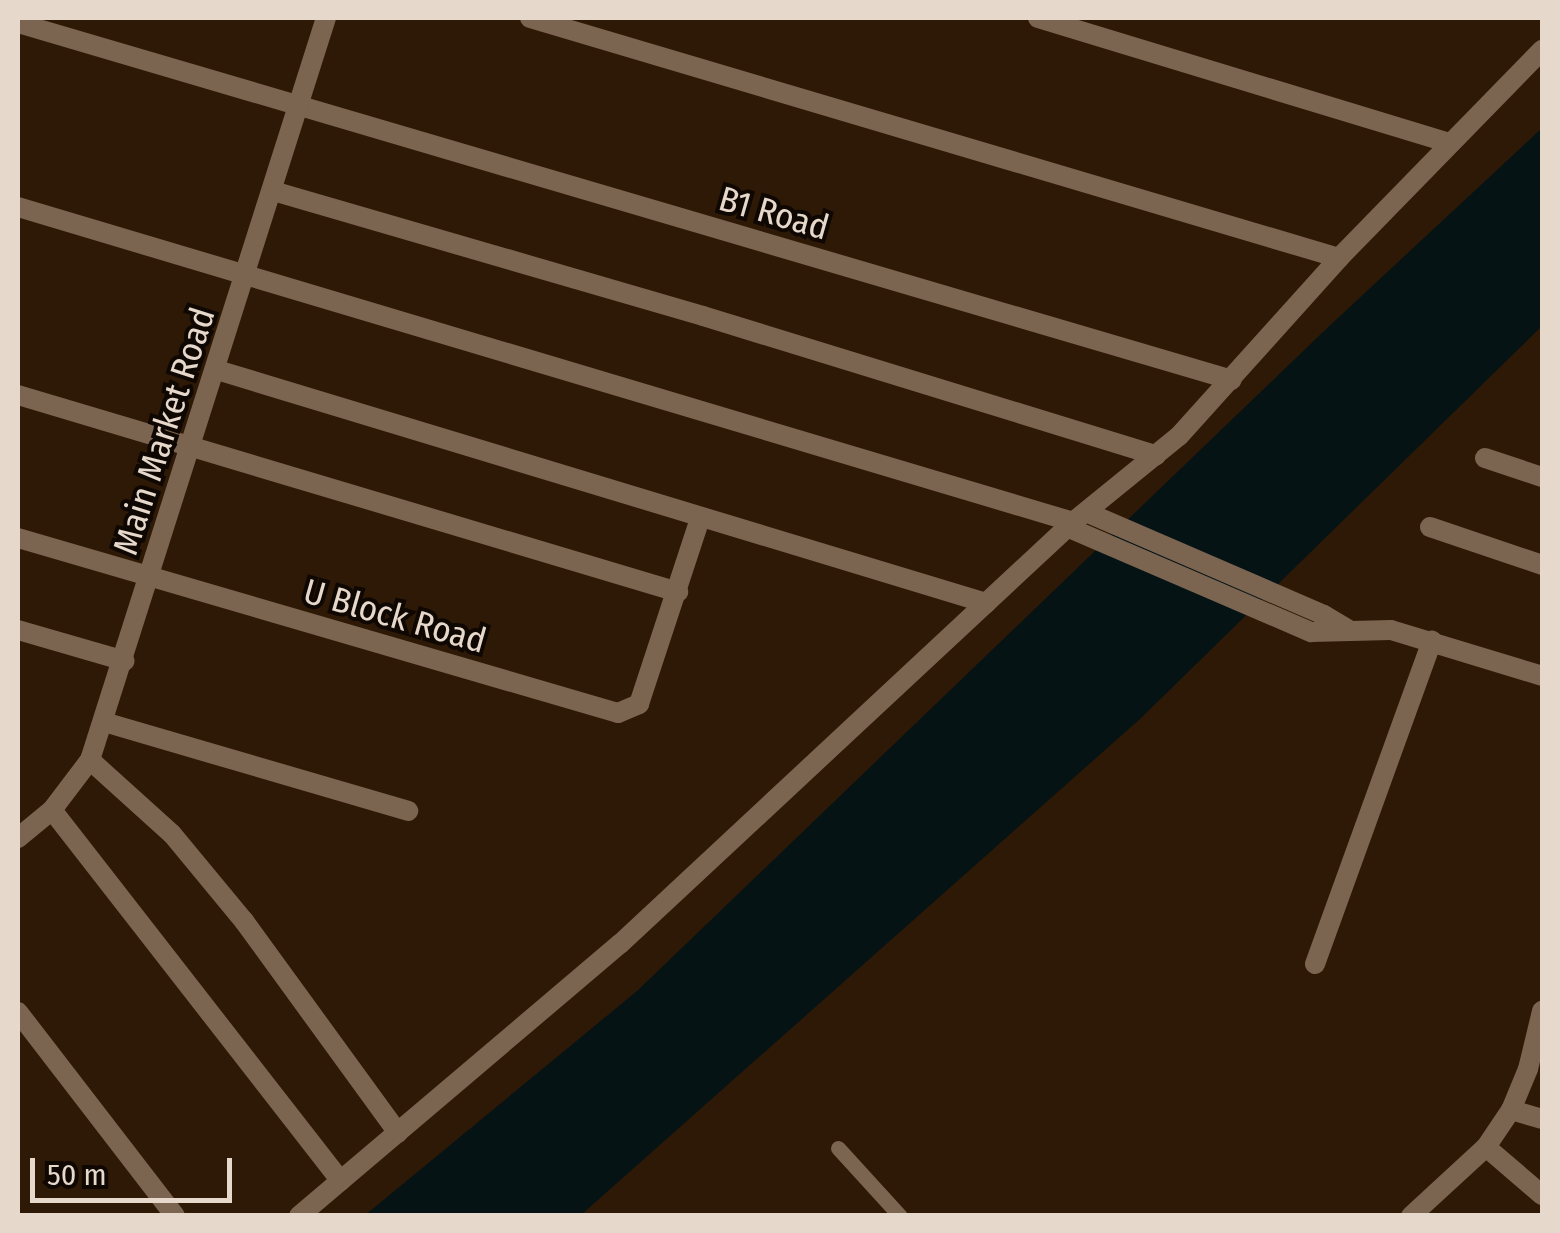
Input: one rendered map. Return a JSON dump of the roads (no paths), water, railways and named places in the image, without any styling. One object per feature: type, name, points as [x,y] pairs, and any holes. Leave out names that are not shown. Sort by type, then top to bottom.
[{"type":"street","name":"Main Market Road","points":[[18,838],[52,810],[90,760],[125,662],[326,18]]},
{"type":"street","points":[[530,18],[1339,258]]},
{"type":"street","points":[[1038,18],[1450,143]]},
{"type":"street","name":"B1 Road","points":[[18,23],[1232,380]]},
{"type":"street","points":[[299,1216],[620,944],[1076,520],[1156,454],[1232,380],[1339,258],[1542,50]]},
{"type":"street","points":[[272,191],[704,316],[1156,454]]},
{"type":"street","points":[[18,207],[1076,520],[1108,521],[1324,615],[1347,630]]},
{"type":"street","points":[[217,370],[986,603]]},
{"type":"street","points":[[18,395],[678,592]]},
{"type":"street","points":[[1486,458],[1542,477]]},
{"type":"street","name":"U Block Road","points":[[18,538],[618,713],[639,704],[700,519]]},
{"type":"street","points":[[1076,520],[1090,537],[1310,632],[1392,630],[1542,676]]},
{"type":"street","points":[[1430,527],[1542,565]]},
{"type":"street","points":[[18,630],[125,662]]},
{"type":"street","points":[[1315,964],[1432,640]]},
{"type":"street","points":[[104,722],[408,811]]},
{"type":"street","points":[[90,760],[172,834],[232,906],[398,1133]]},
{"type":"street","points":[[52,810],[342,1181]]},
{"type":"street","points":[[1412,1216],[1486,1147],[1511,1110],[1528,1069],[1542,1010]]},
{"type":"street","points":[[18,1012],[174,1216]]},
{"type":"street","points":[[1511,1110],[1542,1120]]},
{"type":"street","points":[[1486,1147],[1542,1196]]},
{"type":"lane","points":[[838,1148],[900,1216]]}]
